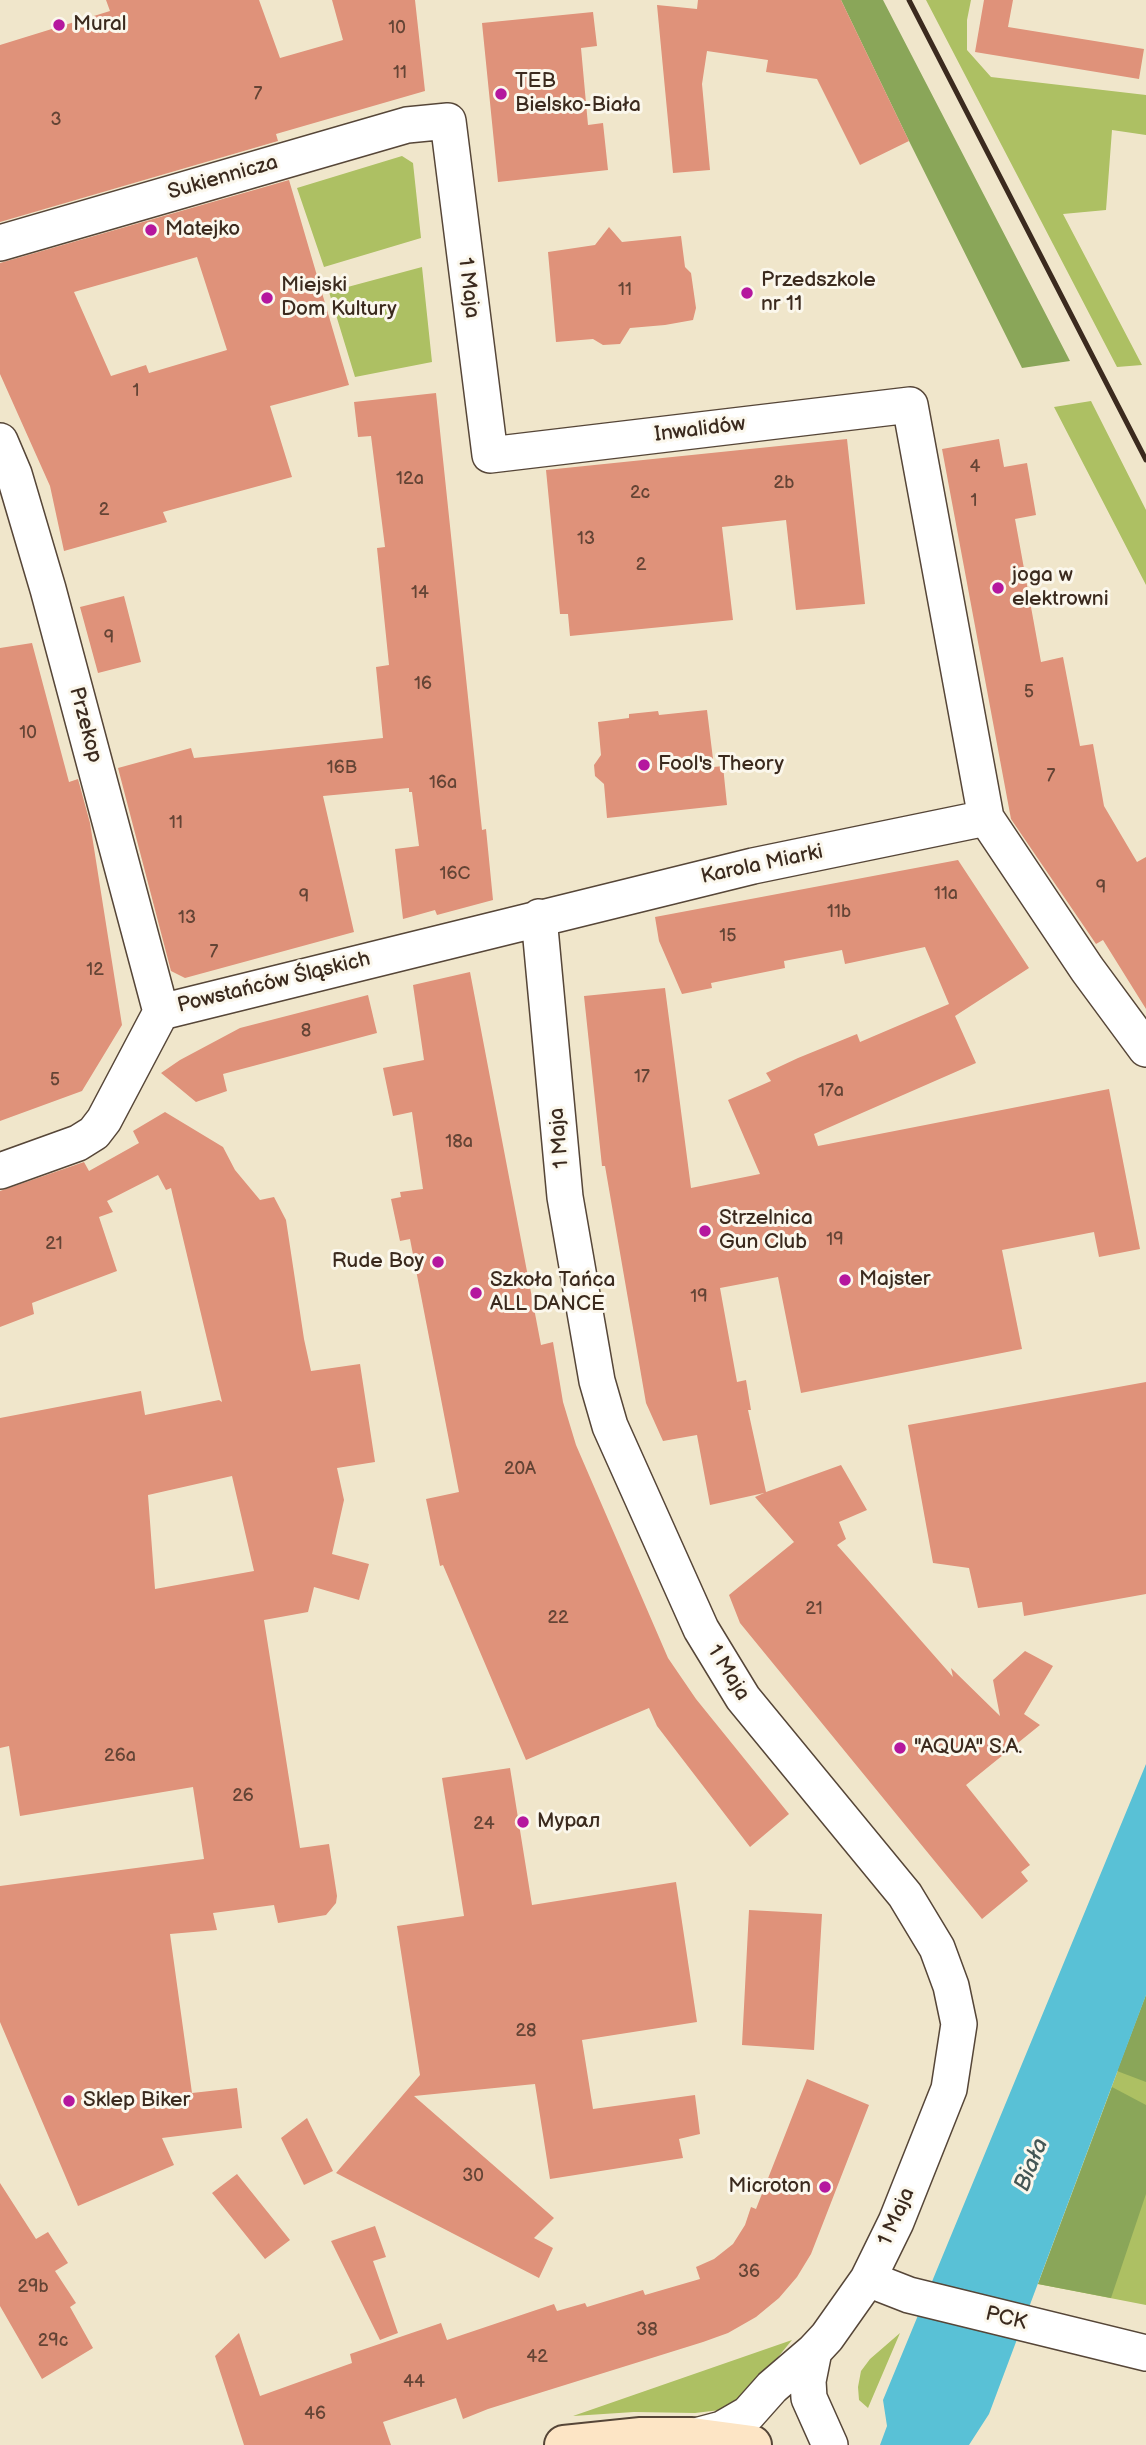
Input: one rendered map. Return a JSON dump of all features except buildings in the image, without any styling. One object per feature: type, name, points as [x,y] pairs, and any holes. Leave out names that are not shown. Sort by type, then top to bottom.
[{"type":"street","name":"Sukiennicza","points":[[0,243],[407,125],[448,121]]},
{"type":"street","name":"1 Maja","points":[[448,121],[490,455]]},
{"type":"street","name":"Inwalidów","points":[[490,455],[910,405],[986,818]]},
{"type":"street","name":"Przekop","points":[[0,441],[15,474],[48,589],[161,1012]]},
{"type":"street","name":"Karola Miarki","points":[[539,917],[753,866],[986,818]]},
{"type":"street","points":[[986,818],[1087,969],[1146,1049]]},
{"type":"street","name":"1 Maja","points":[[539,917],[565,1197],[597,1381],[610,1426],[701,1629],[743,1699],[905,1895],[937,1948],[951,1986],[959,2024],[949,2088],[896,2222],[868,2279],[814,2351],[772,2387],[748,2414],[722,2429],[692,2437]]},
{"type":"street","name":"Powstańców Śląskich","points":[[0,1171],[78,1143],[94,1133],[104,1120],[161,1012],[539,917]]},
{"type":"street","name":"PCK","points":[[868,2279],[909,2295],[1146,2354]]},
{"type":"street","name":"1 Maja","points":[[814,2351],[808,2381],[809,2398],[830,2445]]},
{"type":"street","name":"1 Maja","points":[[564,2445],[641,2437],[692,2437],[752,2445]]},
{"type":"green space","points":[[841,0],[883,0],[1070,361],[1022,368]]},
{"type":"green space","points":[[926,0],[971,0],[967,20],[967,50],[991,77],[1146,95],[1146,135],[1112,130],[1106,210],[1063,214],[1142,365],[1117,367]]},
{"type":"green space","points":[[402,156],[413,163],[421,238],[324,267],[297,188]]},
{"type":"green space","points":[[422,267],[432,362],[355,377],[329,292]]},
{"type":"green space","points":[[1091,401],[1146,510],[1146,585],[1054,407]]},
{"type":"green space","points":[[1146,1995],[1146,2305],[1038,2284]]},
{"type":"green space","points":[[1146,1995],[1146,2082],[1117,2071]]},
{"type":"green space","points":[[1112,2087],[1146,2105],[1146,2194],[1111,2298],[1038,2284]]},
{"type":"green space","points":[[900,2333],[868,2408],[859,2400],[861,2371],[870,2359]]},
{"type":"green space","points":[[792,2340],[751,2390],[720,2410],[573,2416]]},
{"type":"water","name":"Biała","points":[[1146,1764],[1146,1995],[989,2414],[969,2445],[880,2445],[887,2426],[883,2400]]},
{"type":"railway","points":[[909,0],[1146,460]]},
{"type":"place","name":"Mural","points":[[59,25]]},
{"type":"place","name":"TEB Bielsko-Biała","points":[[501,94]]},
{"type":"place","name":"Matejko","points":[[151,230]]},
{"type":"place","name":"Przedszkole nr 11","points":[[747,293]]},
{"type":"place","name":"Miejski Dom Kultury","points":[[267,298]]},
{"type":"place","name":"joga w elektrowni","points":[[998,588]]},
{"type":"place","name":"Fool's Theory","points":[[644,765]]},
{"type":"place","name":"Strzelnica Gun Club","points":[[705,1231]]},
{"type":"place","name":"Rude Boy","points":[[438,1262]]},
{"type":"place","name":"Majster","points":[[845,1280]]},
{"type":"place","name":"Szkoła Tańca ALL DANCE","points":[[476,1293]]},
{"type":"place","name":"\"AQUA\" S.A.","points":[[900,1748]]},
{"type":"place","name":"Мурал","points":[[523,1822]]},
{"type":"place","name":"Sklep Biker","points":[[69,2101]]},
{"type":"place","name":"Microton","points":[[825,2187]]}]
